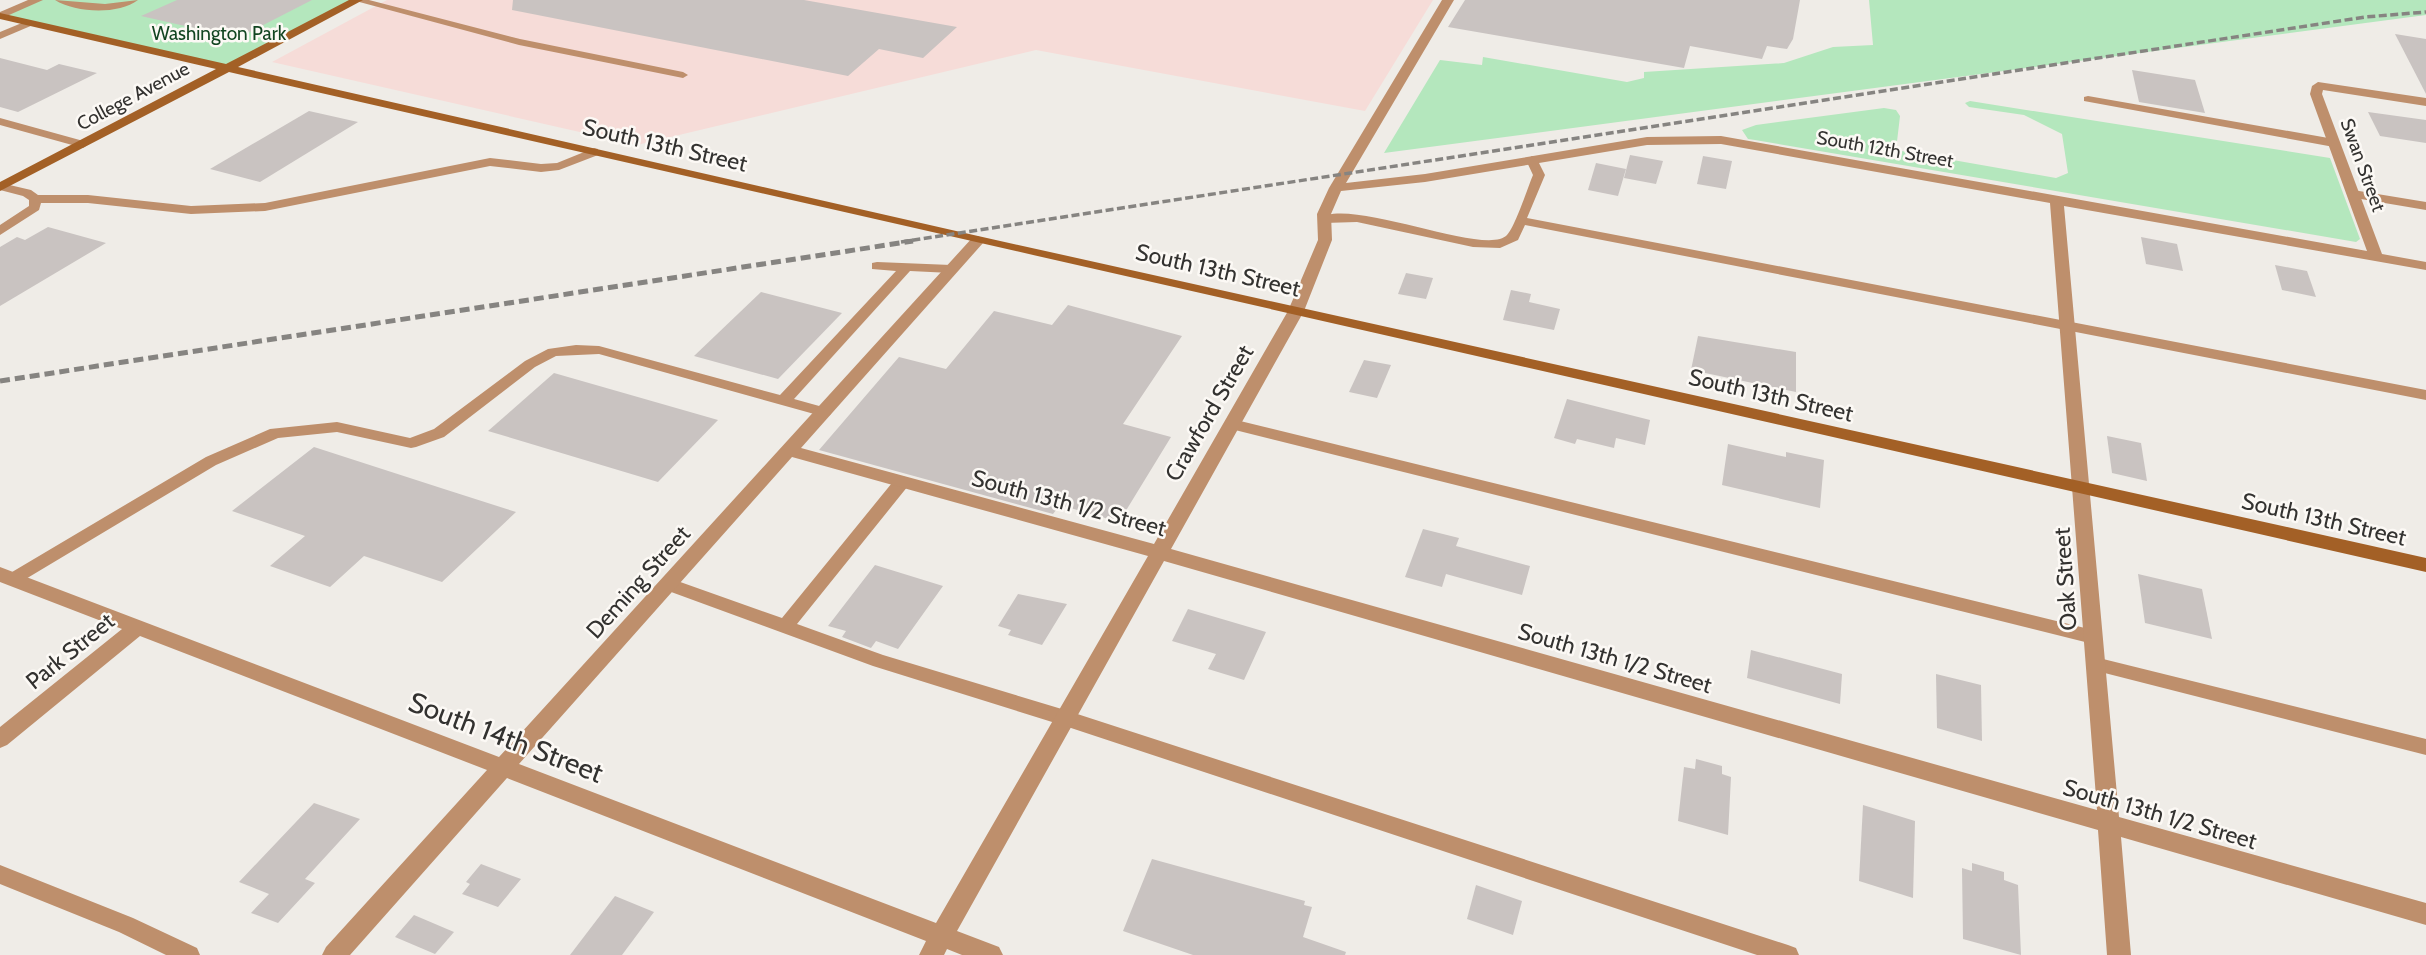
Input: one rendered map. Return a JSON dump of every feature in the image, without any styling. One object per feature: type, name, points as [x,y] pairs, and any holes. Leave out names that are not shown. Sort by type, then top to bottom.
[{"type":"main road","name":"College Avenue","points":[[1,187],[357,0]]},
{"type":"main road","name":"South 13th Street","points":[[0,16],[978,240],[2426,565]]},
{"type":"street","points":[[0,16],[37,0]]},
{"type":"street","name":"Crawford Street","points":[[936,946],[1296,311],[1325,240],[1324,219],[1336,188],[1448,0]]},
{"type":"street","points":[[0,36],[29,23]]},
{"type":"street","name":"Swan Street","points":[[2376,257],[2316,94],[2318,86],[2426,102]]},
{"type":"street","name":"South 12th Street","points":[[1336,188],[1425,178],[1647,141],[1721,140],[2426,266]]},
{"type":"street","name":"Oak Street","points":[[2057,200],[2083,489],[2119,955]]},
{"type":"street","name":"Deming Street","points":[[334,955],[978,240]]},
{"type":"street","name":"South 13th 1/2 Street","points":[[790,450],[1158,552],[2426,914]]},
{"type":"street","name":"South 14th Street","points":[[6,577],[505,766],[936,946],[991,955]]},
{"type":"street","name":"Park Street","points":[[0,739],[138,627]]},
{"type":"lane","points":[[60,0],[100,8],[120,6],[133,0]]},
{"type":"lane","points":[[357,0],[519,42],[683,75]]},
{"type":"lane","points":[[2088,99],[2334,144]]},
{"type":"lane","points":[[0,121],[83,144]]},
{"type":"lane","points":[[1,187],[27,192],[35,199],[88,199],[191,210],[265,207],[490,162],[541,168],[559,166],[594,152]]},
{"type":"lane","points":[[1324,219],[1357,218],[1473,243],[1500,244],[1513,237],[1539,175],[1532,160]]},
{"type":"lane","points":[[2353,194],[2426,206]]},
{"type":"lane","points":[[0,231],[35,207],[35,199]]},
{"type":"lane","points":[[1520,220],[2426,395]]},
{"type":"lane","points":[[877,266],[951,269]]},
{"type":"lane","points":[[783,401],[908,266]]},
{"type":"lane","points":[[6,577],[211,461],[275,433],[337,427],[411,443],[439,433],[530,363],[553,352],[599,350],[825,412]]},
{"type":"lane","points":[[1231,424],[2093,637]]},
{"type":"lane","points":[[784,628],[902,482]]},
{"type":"lane","points":[[669,584],[879,661],[1065,718],[1788,955]]},
{"type":"lane","points":[[2095,664],[2426,747]]},
{"type":"lane","points":[[0,874],[126,925],[189,955]]},
{"type":"shaded area","points":[[387,0],[1433,0],[1365,111],[1036,50],[637,145],[272,62]]},
{"type":"green space","name":"Washington Park","points":[[37,0],[357,0],[227,68],[1,16]]},
{"type":"green space","points":[[1869,0],[2426,0],[2426,15],[1384,153],[1440,60],[1482,65],[1483,57],[1627,82],[1644,78],[1644,72],[1784,63],[1833,47],[1873,45]]},
{"type":"green space","points":[[1970,101],[2330,158],[2360,239],[2356,242],[1748,139],[1742,130],[1756,125],[1884,108],[1896,110],[1900,116],[1896,150],[2056,178],[2068,173],[2062,134],[2024,115],[1969,107],[1965,103]]},
{"type":"building","points":[[177,0],[312,0],[238,38],[141,16]]},
{"type":"building","points":[[513,0],[804,0],[957,27],[923,58],[879,49],[848,76],[512,10]]},
{"type":"building","points":[[1465,0],[1800,0],[1793,39],[1787,49],[1767,46],[1762,59],[1690,46],[1684,68],[1448,27]]},
{"type":"building","points":[[2395,34],[2426,39],[2426,94]]},
{"type":"building","points":[[0,58],[47,70],[59,64],[97,73],[18,112],[0,107]]},
{"type":"building","points":[[2132,70],[2195,80],[2205,113],[2139,102]]},
{"type":"building","points":[[309,111],[358,122],[260,182],[210,169]]},
{"type":"building","points":[[2368,112],[2426,120],[2426,143],[2380,136]]},
{"type":"building","points":[[1630,155],[1663,161],[1656,184],[1624,178]]},
{"type":"building","points":[[1703,156],[1732,161],[1726,189],[1697,184]]},
{"type":"building","points":[[1596,163],[1626,169],[1618,196],[1588,190]]},
{"type":"building","points":[[48,227],[106,243],[0,306],[0,247],[17,237],[25,240]]},
{"type":"building","points":[[2141,237],[2177,244],[2183,271],[2146,264]]},
{"type":"building","points":[[2275,265],[2307,271],[2316,297],[2282,290]]},
{"type":"building","points":[[1406,273],[1433,278],[1426,299],[1398,294]]},
{"type":"building","points":[[1511,290],[1531,294],[1529,302],[1560,309],[1554,330],[1503,320]]},
{"type":"building","points":[[761,292],[842,313],[778,379],[694,356]]},
{"type":"building","points":[[1068,305],[1182,336],[1123,424],[1171,437],[1119,522],[1060,505],[1053,514],[819,450],[899,357],[946,369],[994,311],[1052,325]]},
{"type":"building","points":[[1698,336],[1796,352],[1796,392],[1691,370]]},
{"type":"building","points":[[1364,360],[1391,365],[1377,398],[1349,392]]},
{"type":"building","points":[[554,373],[718,420],[658,482],[488,431]]},
{"type":"building","points":[[1567,399],[1650,420],[1645,445],[1616,438],[1614,448],[1577,439],[1575,444],[1554,438]]},
{"type":"building","points":[[2107,436],[2141,443],[2147,481],[2112,473]]},
{"type":"building","points":[[1728,444],[1786,457],[1786,452],[1824,460],[1820,508],[1722,485]]},
{"type":"building","points":[[314,447],[516,512],[442,582],[364,556],[330,587],[270,566],[305,536],[232,511]]},
{"type":"building","points":[[1423,529],[1459,538],[1456,546],[1530,566],[1522,595],[1446,574],[1442,587],[1405,577]]},
{"type":"building","points":[[875,565],[943,586],[898,649],[876,641],[871,648],[842,637],[846,631],[828,626]]},
{"type":"building","points":[[2138,574],[2202,589],[2212,639],[2145,623]]},
{"type":"building","points":[[1018,594],[1067,604],[1042,645],[1008,635],[1011,630],[998,626]]},
{"type":"building","points":[[1188,609],[1266,632],[1244,680],[1208,669],[1216,654],[1172,641]]},
{"type":"building","points":[[1751,650],[1842,674],[1840,704],[1747,678]]},
{"type":"building","points":[[1936,674],[1981,685],[1982,741],[1937,728]]},
{"type":"building","points":[[1696,759],[1722,766],[1722,774],[1731,777],[1728,835],[1678,821],[1684,767],[1695,769]]},
{"type":"building","points":[[314,803],[360,819],[305,879],[315,883],[278,923],[251,913],[269,894],[239,882]]},
{"type":"building","points":[[1863,805],[1915,821],[1913,898],[1859,881]]},
{"type":"building","points":[[1152,859],[1305,901],[1304,905],[1312,907],[1303,937],[1346,952],[1345,955],[1193,955],[1123,931]]},
{"type":"building","points":[[1972,863],[2004,872],[2004,880],[2018,885],[2021,955],[1963,939],[1962,868],[1972,871]]},
{"type":"building","points":[[481,864],[521,879],[498,907],[462,894],[470,884],[466,882]]},
{"type":"building","points":[[1476,885],[1522,901],[1513,935],[1467,919]]},
{"type":"building","points":[[615,896],[654,912],[622,955],[570,955]]},
{"type":"building","points":[[414,915],[454,932],[435,954],[395,937]]},
{"type":"railway","points":[[901,242],[2365,17],[2426,12]]},
{"type":"railway","points":[[0,381],[913,241]]}]
